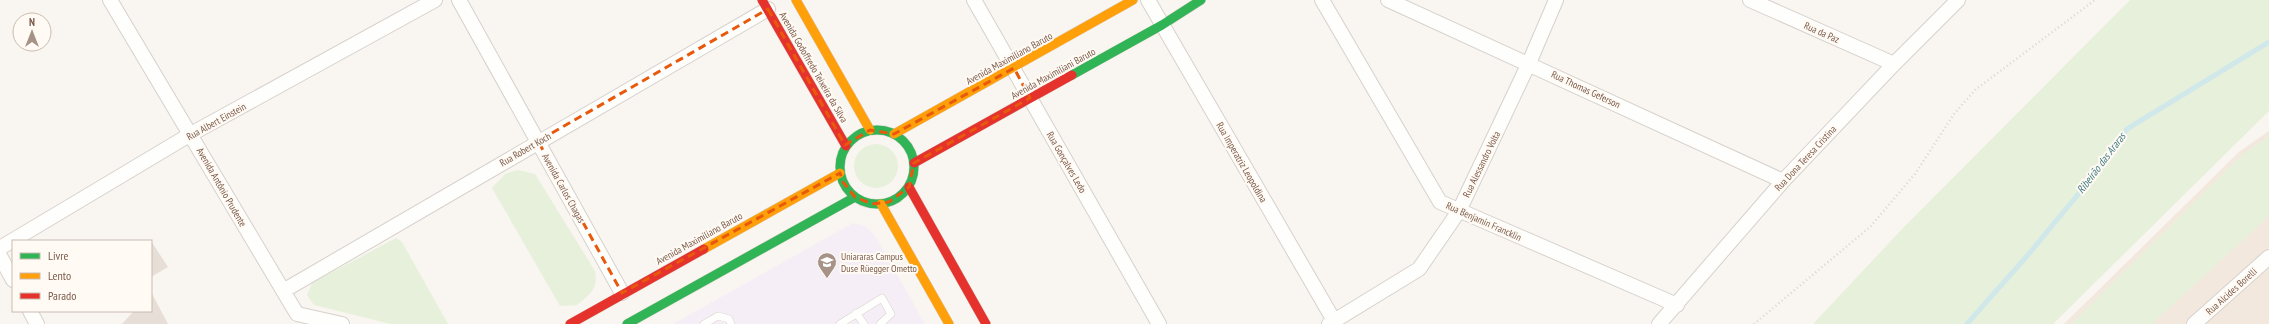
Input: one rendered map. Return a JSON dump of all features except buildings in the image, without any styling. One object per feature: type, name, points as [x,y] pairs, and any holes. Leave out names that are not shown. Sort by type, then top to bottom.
[{"type":"street","name":"Avenida Antônio Prudente","points":[[110,0],[192,134],[297,314],[342,324]]},
{"type":"street","name":"Rua Albert Einstein","points":[[13,240],[192,134],[435,0]]},
{"type":"street","name":"Avenida Carlos Chagas","points":[[459,0],[622,293]]},
{"type":"street","name":"Avenida Godoffredo Teixeira da Silva","points":[[796,0],[870,130]]},
{"type":"street","name":"Rua Gonçalves Ledo","points":[[974,0],[1159,324]]},
{"type":"street","name":"Avenida Maximiliano Baruto","points":[[894,134],[1133,0]]},
{"type":"street","name":"Rua Imperatriz Leopoldina","points":[[1148,0],[1333,323]]},
{"type":"street","name":"Avenida Maximiliani Baruto","points":[[914,162],[1162,25],[1202,0]]},
{"type":"street","name":"Rua Benjamin Francklin","points":[[1322,0],[1440,202],[1677,305]]},
{"type":"street","name":"Rua Thomas Geferson","points":[[1388,0],[1529,63],[1783,181]]},
{"type":"street","name":"Rua Alessandro Volta","points":[[1333,323],[1419,269],[1459,211],[1529,63],[1556,0]]},
{"type":"street","name":"Rua da Paz","points":[[1750,0],[1894,64]]},
{"type":"street","name":"Rua Dona Teresa Cristina","points":[[1659,324],[1783,181],[1894,64],[1958,0]]},
{"type":"street","name":"Rua Robert Koch","points":[[283,292],[765,4]]},
{"type":"street","name":"Avenida Godoffredo Teixeira da Silva","points":[[765,4],[846,146]]},
{"type":"street","points":[[870,130],[882,130],[894,134],[907,146],[914,162],[913,175],[909,186],[897,198],[881,204],[863,202],[855,197],[843,182],[840,172],[840,163],[846,146],[857,136],[870,130]]},
{"type":"street","name":"Avenida Maximiliano Baruto","points":[[570,324],[622,293],[840,172]]},
{"type":"street","points":[[909,186],[986,324]]},
{"type":"street","points":[[627,324],[855,197]]},
{"type":"street","points":[[881,204],[949,324]]},
{"type":"street","name":"Rua Albert Einstein","points":[[0,248],[12,241]]},
{"type":"street","points":[[0,256],[12,278]]},
{"type":"street","name":"Rua Alcides Borelli","points":[[2194,324],[2269,257]]},
{"type":"street","points":[[31,312],[37,324]]},
{"type":"lane","points":[[840,324],[882,298],[891,314],[880,324]]},
{"type":"lane","points":[[856,313],[864,324]]},
{"type":"lane","points":[[704,324],[718,316],[729,319],[731,324]]},
{"type":"path","points":[[1754,324],[1870,227],[1914,174],[1954,114],[1975,90],[2096,0]]},
{"type":"highlighted area","points":[[768,9],[845,145],[870,130],[894,134],[1014,68],[1030,98],[914,163],[909,187],[889,202],[872,204],[855,197],[843,182],[840,173],[622,293],[538,141]]},
{"type":"shaded area","points":[[2269,131],[2269,324],[2064,324],[2239,152]]},
{"type":"shaded area","name":"Uniararas Campus Duse Rüegger Ometto","points":[[853,223],[865,226],[874,234],[925,324],[673,324]]},
{"type":"green space","points":[[2130,0],[2269,0],[2269,111],[2053,324],[1813,324],[1903,228]]},
{"type":"green space","points":[[2269,136],[2269,216],[2152,324],[2071,324],[2242,155]]},
{"type":"green space","points":[[872,144],[880,144],[892,150],[898,162],[898,170],[892,182],[880,188],[872,188],[860,182],[854,170],[854,162],[860,150]]},
{"type":"green space","points":[[518,170],[535,174],[595,271],[596,282],[592,291],[577,305],[560,306],[492,188],[505,174]]},
{"type":"green space","points":[[396,238],[402,242],[448,324],[391,324],[314,305],[307,295],[312,283]]},
{"type":"waterway","name":"Ribeirão das Araras","points":[[1967,324],[2027,256],[2095,174],[2127,129],[2269,42]]},
{"type":"traffic: fast","points":[[1072,75],[1162,25],[1201,0]]},
{"type":"traffic: fast","points":[[877,130],[898,136],[908,146],[914,167],[908,188],[898,198],[877,204],[856,198],[846,188],[840,167],[846,146],[856,136],[877,130]]},
{"type":"traffic: fast","points":[[627,324],[855,197]]},
{"type":"traffic: slow","points":[[796,0],[870,130]]},
{"type":"traffic: slow","points":[[894,134],[1133,0]]},
{"type":"traffic: slow","points":[[704,249],[840,173]]},
{"type":"traffic: slow","points":[[881,204],[949,324]]},
{"type":"traffic: jam","points":[[762,0],[846,146]]},
{"type":"traffic: jam","points":[[914,163],[1072,75]]},
{"type":"traffic: jam","points":[[909,187],[986,324]]},
{"type":"traffic: jam","points":[[570,324],[704,249]]},
{"type":"place","name":"Uniararas Campus Duse Rüegger Ometto","points":[[827,279]]}]
